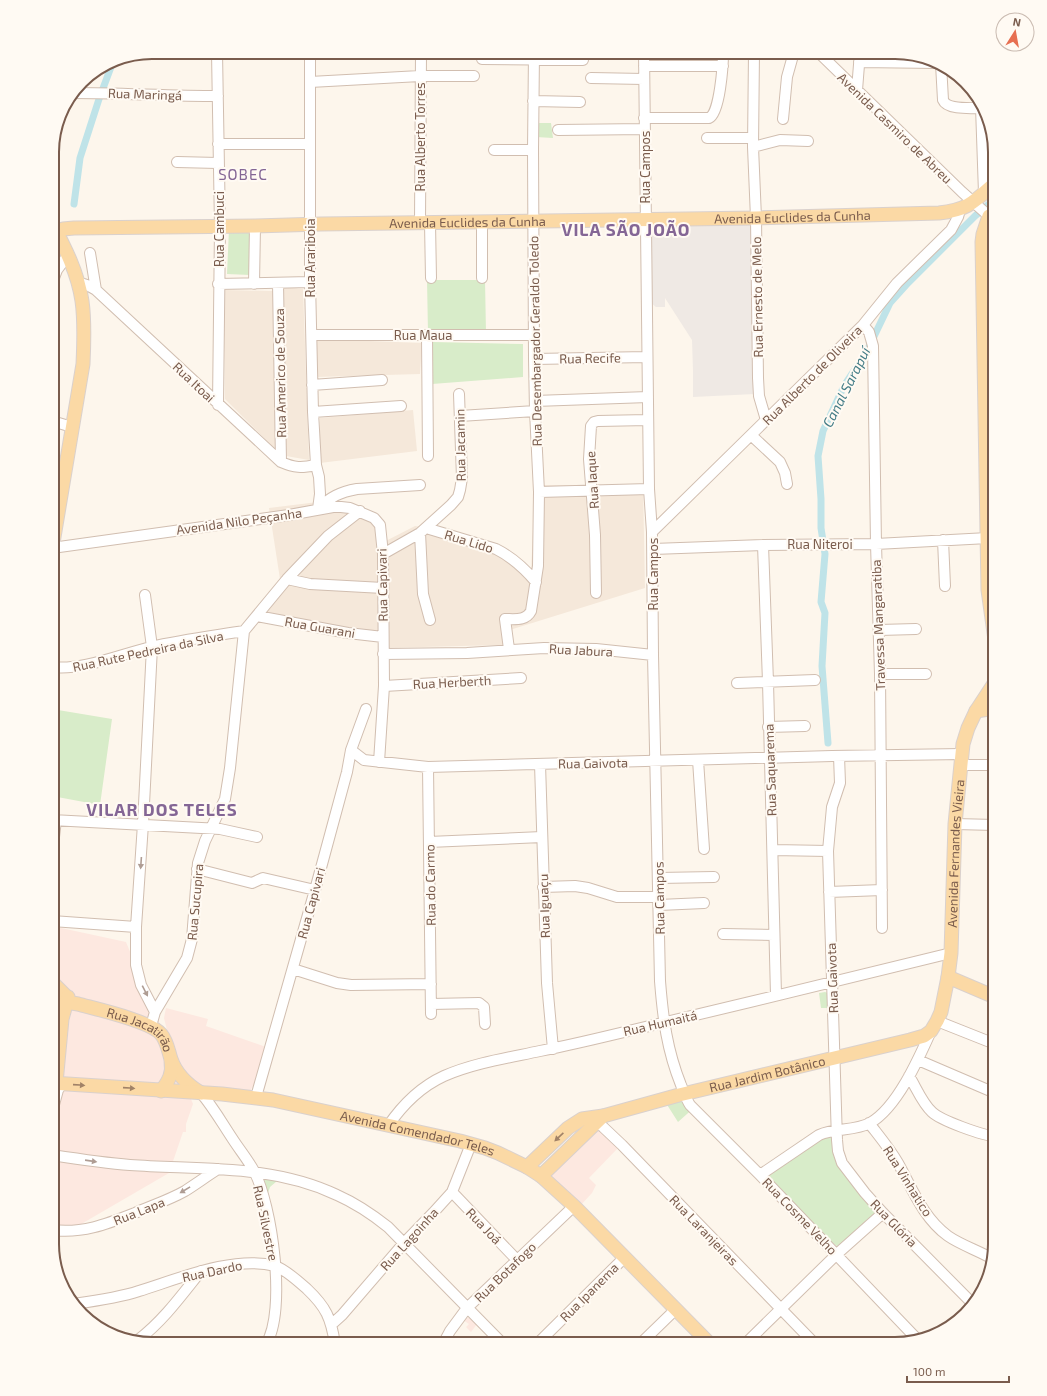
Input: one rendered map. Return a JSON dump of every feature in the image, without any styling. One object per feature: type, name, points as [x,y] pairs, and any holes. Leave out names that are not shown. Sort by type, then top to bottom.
[{"type":"main road","name":"Avenida Euclides da Cunha","points":[[61,236],[220,227],[310,224],[756,218],[939,213],[960,210],[988,211],[984,193],[988,190]]},
{"type":"main road","points":[[988,211],[982,242],[988,324]]},
{"type":"main road","points":[[59,506],[83,364],[84,337],[82,300],[61,236]]},
{"type":"main road","name":"Avenida Fernandes Vieira","points":[[934,1026],[948,977],[955,824],[961,760],[966,732],[976,711],[988,693]]},
{"type":"main road","points":[[976,711],[988,709]]},
{"type":"main road","points":[[948,977],[988,994]]},
{"type":"main road","name":"Rua Jacatirão","points":[[59,989],[71,1001]]},
{"type":"main road","name":"Rua Jacatirão","points":[[59,996],[151,1026],[159,1031],[164,1039],[172,1061],[188,1084],[201,1093]]},
{"type":"main road","points":[[59,1072],[71,1001]]},
{"type":"main road","name":"Rua Jardim Botânico","points":[[527,1167],[568,1128],[582,1119],[597,1119],[684,1093],[835,1059],[910,1040],[924,1036],[934,1026]]},
{"type":"main road","points":[[161,1091],[169,1080],[172,1061]]},
{"type":"main road","name":"Avenida Comendador Teles","points":[[59,1085],[201,1093],[256,1098],[300,1105],[471,1144],[498,1153],[542,1176],[574,1206],[703,1337]]},
{"type":"main road","name":"Rua Jardim Botânico","points":[[542,1176],[597,1119]]},
{"type":"street","name":"Rua Cambuci","points":[[218,59],[218,163],[220,227],[218,284],[218,405]]},
{"type":"street","name":"Rua Arariboia","points":[[310,59],[310,282],[313,412],[316,465],[320,486],[318,509]]},
{"type":"street","name":"Rua Alberto Torres","points":[[421,59],[425,223],[431,278]]},
{"type":"street","name":"Rua Desembargador Geraldo Toledo","points":[[534,59],[534,360],[539,492],[538,566],[536,582]]},
{"type":"street","points":[[571,59],[583,60]]},
{"type":"street","name":"Rua Campos","points":[[644,59],[649,489],[652,532],[660,981],[664,1023],[676,1071],[684,1093]]},
{"type":"street","points":[[644,118],[709,118],[713,115],[715,111],[722,59]]},
{"type":"street","name":"Rua Ernesto de Melo","points":[[754,59],[753,143],[756,218],[758,378],[759,396],[766,420]]},
{"type":"street","points":[[783,119],[787,77],[792,59]]},
{"type":"street","name":"Avenida Casmiro de Abreu","points":[[825,59],[988,211]]},
{"type":"street","points":[[857,90],[860,59]]},
{"type":"street","points":[[886,59],[914,61]]},
{"type":"street","points":[[644,66],[722,66]]},
{"type":"street","points":[[941,71],[944,103],[950,107],[976,107]]},
{"type":"street","points":[[310,82],[420,76],[474,76]]},
{"type":"street","points":[[591,78],[644,79]]},
{"type":"street","name":"Rua Maringá","points":[[80,93],[218,96]]},
{"type":"street","points":[[533,101],[580,102]]},
{"type":"street","points":[[981,118],[984,193]]},
{"type":"street","points":[[558,130],[645,129]]},
{"type":"street","points":[[707,138],[753,143],[780,140],[808,141]]},
{"type":"street","points":[[218,144],[310,144]]},
{"type":"street","points":[[494,150],[533,150]]},
{"type":"street","points":[[177,162],[218,163]]},
{"type":"street","name":"Rua Alberto de Oliveira","points":[[652,532],[863,325],[897,283],[950,230],[958,217],[960,210]]},
{"type":"street","points":[[482,222],[482,278]]},
{"type":"street","points":[[254,284],[255,226]]},
{"type":"street","points":[[59,253],[61,236]]},
{"type":"street","points":[[90,253],[96,290]]},
{"type":"street","name":"Rua Itoai","points":[[77,282],[96,290],[281,462],[291,467],[298,468],[316,465]]},
{"type":"street","points":[[218,284],[310,282]]},
{"type":"street","name":"Rua Americo de Souza","points":[[278,283],[281,462]]},
{"type":"street","name":"Travessa Mangaratiba","points":[[863,325],[870,335],[872,346],[880,674],[882,928]]},
{"type":"street","name":"Rua Maua","points":[[312,335],[534,335]]},
{"type":"street","points":[[427,336],[428,456]]},
{"type":"street","name":"Rua Recife","points":[[534,360],[647,357]]},
{"type":"street","points":[[312,384],[382,380]]},
{"type":"street","name":"Rua Jacamin","points":[[383,554],[423,531],[458,497],[462,478],[459,394]]},
{"type":"street","points":[[535,400],[648,397]]},
{"type":"street","points":[[313,412],[401,406]]},
{"type":"street","points":[[460,416],[535,411]]},
{"type":"street","name":"Rua Iaque","points":[[596,593],[595,535],[589,453],[591,426],[594,422],[598,421],[648,420]]},
{"type":"street","points":[[59,423],[72,427]]},
{"type":"street","points":[[751,435],[780,462],[785,473],[787,484]]},
{"type":"street","name":"Avenida Nilo Peçanha","points":[[59,547],[282,516],[318,509],[327,499],[347,491],[420,485]]},
{"type":"street","points":[[539,492],[649,489]]},
{"type":"street","name":"Rua Capivari","points":[[318,509],[341,507],[360,512],[374,518],[379,522],[383,554],[384,686],[379,762]]},
{"type":"street","points":[[244,631],[287,579],[328,536],[360,512]]},
{"type":"street","points":[[423,531],[423,594],[430,620]]},
{"type":"street","name":"Rua Lido","points":[[423,531],[496,549],[507,554],[536,582]]},
{"type":"street","points":[[944,540],[945,586]]},
{"type":"street","name":"Rua Niteroi","points":[[652,548],[876,544],[944,540],[988,544]]},
{"type":"street","name":"Rua Saquarema","points":[[763,545],[776,995]]},
{"type":"street","points":[[287,579],[310,584],[383,588]]},
{"type":"street","points":[[509,649],[505,619],[524,619],[528,616],[531,611],[536,582]]},
{"type":"street","points":[[145,595],[152,647],[136,928],[136,965],[141,985],[155,1012]]},
{"type":"street","name":"Rua Guarani","points":[[257,616],[348,633],[383,637]]},
{"type":"street","points":[[879,630],[916,629]]},
{"type":"street","name":"Rua Rute Pedreira da Silva","points":[[59,667],[81,666],[152,647],[244,631]]},
{"type":"street","name":"Rua Sucupira","points":[[151,1026],[155,1012],[181,970],[190,949],[197,869],[210,829],[225,800],[230,768],[244,631]]},
{"type":"street","name":"Rua Jabura","points":[[383,654],[467,653],[509,649],[571,648],[653,655]]},
{"type":"street","points":[[880,674],[926,674]]},
{"type":"street","name":"Rua Herberth","points":[[384,686],[520,678]]},
{"type":"street","points":[[737,683],[815,680]]},
{"type":"street","name":"Rua Capivari","points":[[256,1098],[315,890],[347,772],[351,750],[366,709]]},
{"type":"street","points":[[768,727],[805,726]]},
{"type":"street","name":"Rua Gaivota","points":[[351,750],[364,760],[428,766],[881,755],[961,760],[988,764]]},
{"type":"street","name":"Rua Gaivota","points":[[836,756],[840,783],[832,807],[828,851],[828,892],[833,982],[837,1131]]},
{"type":"street","points":[[698,760],[704,849]]},
{"type":"street","name":"Rua Iguaçu","points":[[540,764],[548,983],[553,1049]]},
{"type":"street","name":"Rua do Carmo","points":[[428,766],[432,984],[431,1009],[479,1003],[484,1007],[485,1024]]},
{"type":"street","points":[[59,820],[225,830],[257,837]]},
{"type":"street","points":[[955,824],[988,825]]},
{"type":"street","points":[[429,842],[542,837]]},
{"type":"street","points":[[773,850],[828,851]]},
{"type":"street","points":[[197,869],[252,883],[263,878],[315,890]]},
{"type":"street","points":[[659,878],[714,877]]},
{"type":"street","points":[[544,887],[575,886],[588,888],[617,897],[704,903]]},
{"type":"street","points":[[828,892],[882,890]]},
{"type":"street","points":[[59,921],[136,928]]},
{"type":"street","points":[[722,934],[774,935]]},
{"type":"street","name":"Rua Humaitá","points":[[388,1126],[398,1111],[420,1090],[432,1082],[463,1069],[496,1060],[553,1049],[664,1023],[950,953]]},
{"type":"street","points":[[293,969],[337,983],[351,985],[432,984]]},
{"type":"street","points":[[760,1175],[814,1138],[824,1133],[870,1123],[877,1118],[892,1102],[909,1076],[934,1026],[988,1042]]},
{"type":"street","points":[[918,1060],[988,1089]]},
{"type":"street","points":[[909,1076],[926,1105],[935,1115],[988,1135]]},
{"type":"street","name":"Rua Silvestre","points":[[201,1093],[254,1171],[261,1188],[266,1206],[276,1266],[275,1313],[273,1328],[269,1337]]},
{"type":"street","name":"Rua Cosme Velho","points":[[684,1093],[690,1105],[837,1254],[913,1335]]},
{"type":"street","name":"Rua Laranjeiras","points":[[597,1119],[808,1337]]},
{"type":"street","name":"Rua Vinhatico","points":[[870,1123],[897,1163],[916,1200],[939,1228],[955,1240],[987,1256]]},
{"type":"street","name":"Rua Glória","points":[[837,1131],[838,1151],[842,1163],[865,1193],[969,1300]]},
{"type":"street","name":"Rua Lagoinha","points":[[332,1324],[342,1315],[404,1243],[452,1192],[471,1144]]},
{"type":"street","points":[[59,1156],[130,1165],[254,1171],[284,1177],[315,1186],[338,1195],[375,1217],[388,1227],[496,1337]]},
{"type":"street","name":"Rua Lapa","points":[[59,1230],[70,1231],[96,1228],[117,1220],[184,1191],[218,1169]]},
{"type":"street","name":"Rua Joá","points":[[452,1192],[517,1260]]},
{"type":"street","name":"Rua Botafogo","points":[[447,1337],[467,1308],[574,1206]]},
{"type":"street","points":[[752,1337],[837,1254],[883,1213]]},
{"type":"street","name":"Rua Ipanema","points":[[544,1337],[625,1257]]},
{"type":"street","name":"Rua Dardo","points":[[80,1303],[137,1292],[200,1271],[234,1265],[254,1264],[276,1266],[299,1281],[312,1294],[326,1312],[332,1324],[334,1337]]},
{"type":"street","points":[[142,1336],[166,1314],[200,1271]]},
{"type":"street","points":[[647,1337],[676,1309]]},
{"type":"shaded area","points":[[659,223],[749,223],[753,228],[755,394],[693,397],[692,340],[665,298],[665,307],[656,307],[650,302],[648,236]]},
{"type":"shaded area","points":[[283,287],[303,289],[309,460],[286,456]]},
{"type":"shaded area","points":[[224,290],[273,291],[276,450],[225,399]]},
{"type":"shaded area","points":[[317,339],[422,343],[420,374],[316,377]]},
{"type":"shaded area","points":[[413,410],[417,451],[320,463],[320,418]]},
{"type":"shaded area","points":[[535,485],[643,485],[645,588],[503,632],[503,645],[379,648],[378,633],[255,611],[280,579],[269,508],[326,501],[349,503],[372,512],[378,545],[415,526],[439,529],[495,543],[531,573]]},
{"type":"shaded area","points":[[59,928],[126,942],[173,1055],[164,1018],[166,1008],[208,1019],[206,1026],[266,1047],[257,1079],[250,1091],[200,1085],[193,1080],[176,1062],[193,1104],[186,1124],[186,1132],[183,1132],[169,1173],[59,1237]]},
{"type":"shaded area","points":[[598,1127],[618,1148],[589,1178],[596,1185],[592,1193],[580,1206],[551,1176],[593,1130]]},
{"type":"shaded area","points":[[465,1318],[470,1318],[477,1324],[471,1332],[466,1327],[469,1324],[463,1320]]},
{"type":"green space","points":[[537,123],[551,123],[553,138],[536,137]]},
{"type":"green space","points":[[229,229],[252,230],[250,275],[227,274]]},
{"type":"green space","points":[[427,280],[485,280],[486,333],[428,333]]},
{"type":"green space","points":[[433,342],[523,344],[523,377],[432,384]]},
{"type":"green space","points":[[59,710],[112,719],[100,805],[59,797]]},
{"type":"green space","points":[[819,993],[828,993],[829,1008],[821,1008]]},
{"type":"green space","points":[[679,1095],[696,1106],[678,1122],[664,1100]]},
{"type":"green space","points":[[831,1136],[835,1138],[839,1150],[876,1213],[838,1247],[828,1239],[769,1180],[766,1173],[812,1142]]},
{"type":"green space","points":[[267,1179],[277,1181],[270,1187],[267,1196],[262,1182]]},
{"type":"waterway","points":[[74,204],[80,158],[110,69]]},
{"type":"waterway","name":"Canal Sarapuí","points":[[828,743],[822,666],[825,613],[821,602],[825,554],[821,528],[821,499],[818,456],[823,431],[844,386],[867,351],[890,303],[908,283],[988,205]]},
{"type":"district","name":"SOBEC","points":[[243,174]]},
{"type":"district","name":"VILA SÃO JOÃO","points":[[626,229]]},
{"type":"district","name":"VILAR DOS TELES","points":[[162,809]]}]
